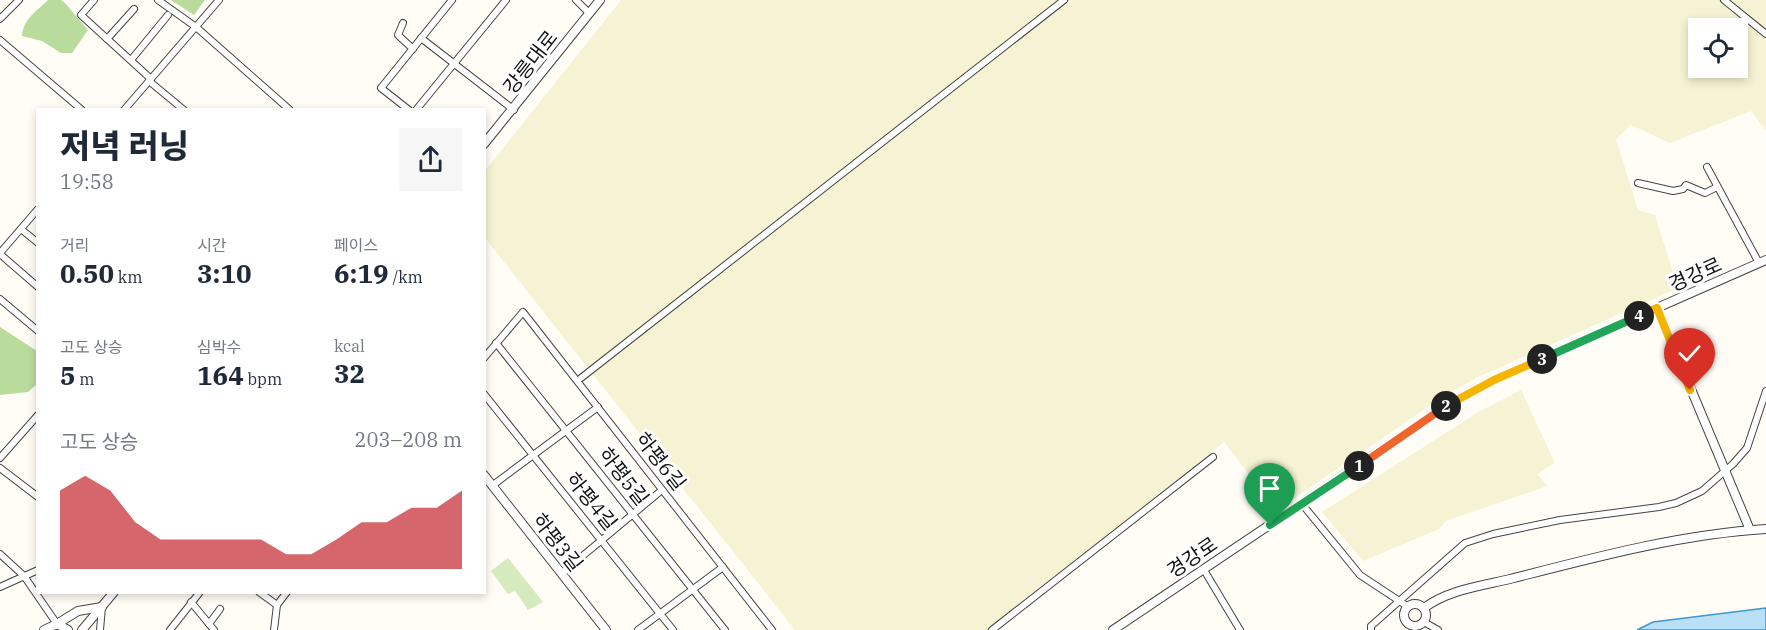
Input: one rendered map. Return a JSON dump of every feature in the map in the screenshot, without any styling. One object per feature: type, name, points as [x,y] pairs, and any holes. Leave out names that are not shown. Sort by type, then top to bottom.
[{"type":"street","points":[[0,18],[19,0]]},
{"type":"street","points":[[94,0],[81,15],[182,108]]},
{"type":"street","points":[[158,0],[195,27],[288,108]]},
{"type":"street","points":[[126,108],[219,0]]},
{"type":"street","points":[[406,108],[381,88],[452,0]]},
{"type":"street","points":[[418,108],[506,0]]},
{"type":"street","points":[[576,0],[589,13]]},
{"type":"street","name":"강릉대로","points":[[486,142],[600,0]]},
{"type":"street","points":[[580,378],[1064,0]]},
{"type":"street","points":[[1724,0],[1766,34]]},
{"type":"street","points":[[107,39],[134,9]]},
{"type":"street","points":[[131,60],[168,15]]},
{"type":"street","points":[[403,23],[398,35],[413,49]]},
{"type":"street","points":[[421,38],[513,110]]},
{"type":"street","points":[[0,40],[80,108]]},
{"type":"street","points":[[1707,167],[1762,262]]},
{"type":"street","points":[[1638,183],[1673,191],[1683,189],[1686,185],[1705,193],[1717,187]]},
{"type":"street","points":[[36,211],[0,253],[36,285]]},
{"type":"street","points":[[21,229],[36,241]]},
{"type":"street","name":"경강로","points":[[1113,630],[1454,401],[1494,380],[1762,262]]},
{"type":"street","points":[[0,298],[36,329]]},
{"type":"street","points":[[1657,308],[1750,530]]},
{"type":"street","name":"하평6길","points":[[496,344],[522,312],[772,630]]},
{"type":"street","points":[[486,356],[496,344]]},
{"type":"street","name":"하평5길","points":[[496,344],[725,630]]},
{"type":"street","points":[[1371,630],[1371,626],[1400,599],[1465,543],[1493,534],[1560,520],[1677,503],[1702,491],[1747,448],[1766,391]]},
{"type":"street","name":"하평4길","points":[[486,396],[673,630]]},
{"type":"street","points":[[493,485],[598,407]]},
{"type":"street","points":[[0,458],[36,417]]},
{"type":"street","points":[[992,630],[1213,457]]},
{"type":"street","points":[[0,468],[36,495]]},
{"type":"street","name":"하평3길","points":[[486,477],[606,630]]},
{"type":"street","points":[[562,573],[663,490]]},
{"type":"street","points":[[1302,504],[1360,575],[1400,599],[1407,606]]},
{"type":"street","points":[[1424,608],[1439,597],[1536,572],[1662,544],[1750,530],[1766,530]]},
{"type":"street","points":[[0,554],[24,576],[36,593]]},
{"type":"street","points":[[638,630],[659,612],[723,567]]},
{"type":"street","points":[[1203,570],[1240,630]]},
{"type":"street","points":[[0,587],[36,571]]},
{"type":"street","points":[[36,594],[57,624],[68,630]]},
{"type":"street","points":[[81,630],[112,594]]},
{"type":"street","points":[[170,630],[198,594]]},
{"type":"street","points":[[263,594],[277,605]]},
{"type":"street","points":[[274,630],[277,605],[285,594]]},
{"type":"street","points":[[191,602],[214,630]]},
{"type":"street","points":[[1418,604],[1424,608],[1426,615],[1424,622],[1414,627],[1407,623],[1403,616],[1407,606],[1418,604]]},
{"type":"street","points":[[44,630],[78,611],[102,607]]},
{"type":"street","points":[[102,607],[100,629],[108,630]]},
{"type":"street","points":[[209,624],[220,609]]},
{"type":"street","points":[[1424,622],[1438,630]]},
{"type":"street","points":[[1398,630],[1407,623]]},
{"type":"shaded area","points":[[621,0],[1766,0],[1766,131],[1751,111],[1670,143],[1631,125],[1616,139],[1638,210],[1655,215],[1678,288],[1478,377],[1444,396],[1277,510],[1224,442],[988,630],[795,630],[486,239],[486,169]]},
{"type":"shaded area","points":[[1521,390],[1555,463],[1537,474],[1548,486],[1446,521],[1439,529],[1363,561],[1322,512],[1480,411]]},
{"type":"green space","points":[[48,0],[61,0],[65,3],[88,30],[72,53],[61,53],[42,41],[22,36],[28,20]]},
{"type":"green space","points":[[171,0],[205,0],[194,15]]},
{"type":"green space","points":[[0,327],[36,350],[36,385],[28,392],[0,395]]},
{"type":"green space","points":[[508,558],[543,602],[528,610],[515,591],[508,594],[491,571]]},
{"type":"water","points":[[1766,608],[1766,630],[1637,630],[1653,622]]},
{"type":"route","points":[[1270,525],[1454,401],[1494,380],[1657,308],[1690,390]]}]
